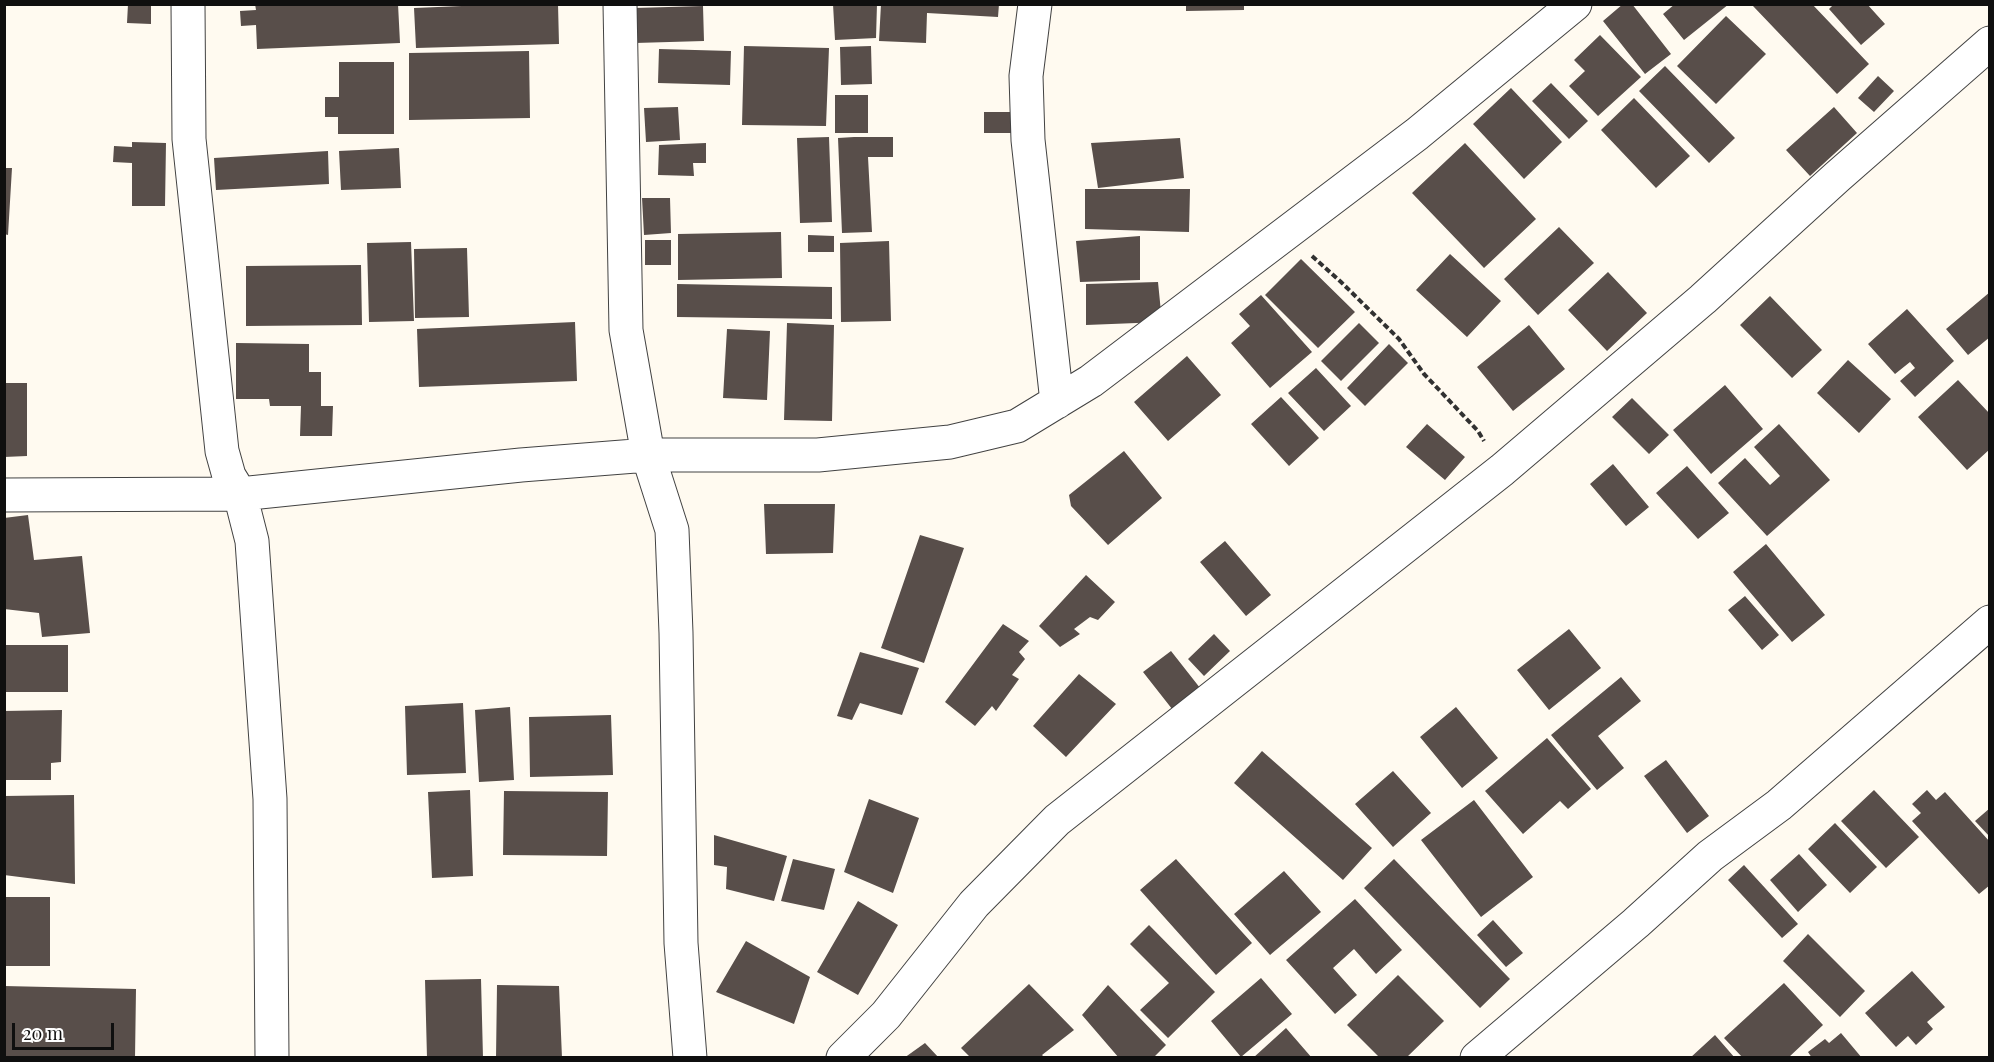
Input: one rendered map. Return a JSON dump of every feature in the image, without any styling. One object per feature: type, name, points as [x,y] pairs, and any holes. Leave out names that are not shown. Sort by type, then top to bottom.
[{"type":"street","points":[[188,4],[189,140],[222,452],[229,476],[240,494],[252,541],[270,799],[273,1058]]},
{"type":"street","points":[[620,4],[626,330],[648,455],[672,530],[677,645],[681,943],[690,1058]]},
{"type":"street","points":[[1035,4],[1026,76],[1028,140],[1058,402]]},
{"type":"street","points":[[4,495],[240,494],[521,465],[648,455],[819,455],[950,442],[1017,426],[1091,381],[1417,134],[1575,4]]},
{"type":"street","points":[[843,1058],[886,1015],[974,904],[1057,820],[1502,470],[1703,299],[1836,177],[1989,43]]},
{"type":"street","points":[[1477,1058],[1636,923],[1710,856],[1779,805],[1989,622]]},
{"type":"path","points":[[1284,233],[1341,282],[1399,339],[1424,374],[1478,430],[1502,470]]},
{"type":"building","points":[[128,4],[151,4],[151,24],[127,23]]},
{"type":"building","points":[[255,4],[398,4],[400,43],[257,49],[256,25],[241,26],[240,11],[256,10]]},
{"type":"building","points":[[558,4],[559,44],[416,48],[414,8]]},
{"type":"building","points":[[833,4],[877,4],[876,38],[835,40]]},
{"type":"building","points":[[881,4],[999,4],[998,17],[927,13],[926,43],[879,41]]},
{"type":"building","points":[[1186,4],[1244,4],[1244,10],[1186,11]]},
{"type":"building","points":[[1623,4],[1632,4],[1671,54],[1645,74],[1603,21]]},
{"type":"building","points":[[1675,4],[1729,4],[1684,40],[1663,14]]},
{"type":"building","points":[[1755,4],[1812,4],[1869,64],[1837,94],[1753,6]]},
{"type":"building","points":[[1834,4],[1867,4],[1885,24],[1861,45],[1829,9]]},
{"type":"building","points":[[703,6],[704,41],[635,43],[634,8]]},
{"type":"building","points":[[1726,16],[1766,54],[1716,104],[1677,66]]},
{"type":"building","points":[[1600,35],[1641,77],[1598,116],[1569,86],[1585,71],[1574,60]]},
{"type":"building","points":[[744,46],[829,48],[826,126],[742,125]]},
{"type":"building","points":[[871,46],[872,84],[841,85],[840,47]]},
{"type":"building","points":[[659,49],[731,51],[730,85],[658,83]]},
{"type":"building","points":[[529,51],[530,118],[409,120],[409,53]]},
{"type":"building","points":[[339,62],[394,62],[394,134],[338,134],[338,117],[325,117],[325,97],[339,97]]},
{"type":"building","points":[[1665,66],[1735,138],[1709,163],[1639,91]]},
{"type":"building","points":[[1878,76],[1894,91],[1874,112],[1858,98]]},
{"type":"building","points":[[1551,83],[1588,121],[1569,139],[1532,101]]},
{"type":"building","points":[[1511,88],[1562,142],[1524,179],[1473,124]]},
{"type":"building","points":[[835,95],[868,95],[868,133],[835,133]]},
{"type":"building","points":[[1634,98],[1690,156],[1656,188],[1601,130]]},
{"type":"building","points":[[678,107],[680,140],[646,142],[644,108]]},
{"type":"building","points":[[1834,107],[1857,133],[1810,176],[1786,150]]},
{"type":"building","points":[[984,112],[1017,112],[1017,133],[984,133]]},
{"type":"building","points":[[829,137],[832,222],[800,223],[797,138]]},
{"type":"building","points":[[893,137],[893,157],[868,157],[872,232],[842,233],[838,138]]},
{"type":"building","points":[[1180,138],[1184,178],[1098,188],[1091,143]]},
{"type":"building","points":[[132,142],[166,143],[165,206],[132,206],[132,163],[113,162],[114,146],[132,147]]},
{"type":"building","points":[[706,143],[706,163],[693,163],[694,176],[658,175],[659,145]]},
{"type":"building","points":[[1465,143],[1536,219],[1484,268],[1412,193]]},
{"type":"building","points":[[399,148],[401,188],[341,190],[339,151]]},
{"type":"building","points":[[328,151],[329,184],[216,190],[214,158]]},
{"type":"building","points":[[4,168],[12,168],[8,235],[4,234]]},
{"type":"building","points":[[1085,189],[1190,189],[1189,232],[1085,229]]},
{"type":"building","points":[[642,198],[670,198],[671,233],[644,235]]},
{"type":"building","points":[[1559,227],[1594,263],[1538,315],[1504,279]]},
{"type":"building","points":[[781,232],[782,278],[678,280],[678,234]]},
{"type":"building","points":[[808,235],[834,236],[834,252],[808,252]]},
{"type":"building","points":[[1140,236],[1140,280],[1080,282],[1076,241]]},
{"type":"building","points":[[645,240],[671,240],[671,265],[645,265]]},
{"type":"building","points":[[889,241],[891,321],[841,322],[840,243]]},
{"type":"building","points":[[411,242],[414,321],[369,322],[367,243]]},
{"type":"building","points":[[467,248],[469,317],[415,318],[414,249]]},
{"type":"building","points":[[1450,254],[1501,301],[1467,337],[1416,290]]},
{"type":"building","points":[[1301,259],[1355,312],[1318,348],[1265,295]]},
{"type":"building","points":[[361,265],[362,325],[246,326],[246,266]]},
{"type":"building","points":[[1608,272],[1647,313],[1607,351],[1568,310]]},
{"type":"building","points":[[1158,282],[1162,322],[1086,325],[1086,284]]},
{"type":"building","points":[[677,284],[832,287],[832,319],[677,317]]},
{"type":"building","points":[[1990,292],[1990,337],[1968,355],[1946,329]]},
{"type":"building","points":[[1261,295],[1312,352],[1270,388],[1231,343],[1250,326],[1239,314]]},
{"type":"building","points":[[1770,296],[1822,350],[1792,378],[1740,325]]},
{"type":"building","points":[[1907,309],[1954,361],[1915,397],[1900,381],[1915,368],[1910,362],[1895,374],[1868,344]]},
{"type":"building","points":[[575,322],[577,381],[419,387],[417,329]]},
{"type":"building","points":[[787,323],[834,325],[832,421],[784,420]]},
{"type":"building","points":[[1359,323],[1379,343],[1341,381],[1321,361]]},
{"type":"building","points":[[1529,325],[1565,369],[1513,411],[1477,367]]},
{"type":"building","points":[[727,329],[770,331],[767,400],[723,398]]},
{"type":"building","points":[[236,343],[309,344],[309,372],[321,372],[321,406],[333,406],[332,436],[300,436],[301,406],[270,406],[269,399],[236,399]]},
{"type":"building","points":[[1389,344],[1408,363],[1365,406],[1347,388]]},
{"type":"building","points":[[1187,356],[1221,395],[1168,441],[1134,402]]},
{"type":"building","points":[[1848,360],[1891,399],[1859,433],[1817,393]]},
{"type":"building","points":[[1316,368],[1351,406],[1324,431],[1288,393]]},
{"type":"building","points":[[1958,380],[1990,414],[1990,449],[1967,470],[1918,417]]},
{"type":"building","points":[[4,383],[27,383],[27,456],[4,457]]},
{"type":"building","points":[[1725,385],[1763,429],[1711,474],[1673,430]]},
{"type":"building","points":[[1281,397],[1319,438],[1289,466],[1251,424]]},
{"type":"building","points":[[1632,398],[1669,435],[1649,454],[1612,417]]},
{"type":"building","points":[[1427,424],[1465,457],[1445,480],[1406,447]]},
{"type":"building","points":[[1779,424],[1830,480],[1767,536],[1718,483],[1745,458],[1770,485],[1780,476],[1754,447]]},
{"type":"building","points":[[1124,451],[1162,498],[1108,545],[1071,506],[1069,495]]},
{"type":"building","points":[[1613,464],[1649,507],[1626,526],[1590,484]]},
{"type":"building","points":[[1687,466],[1729,513],[1698,539],[1656,493]]},
{"type":"building","points":[[764,504],[835,504],[833,553],[766,554]]},
{"type":"building","points":[[28,515],[34,560],[82,556],[90,633],[42,637],[39,613],[4,609],[4,518]]},
{"type":"building","points":[[920,535],[964,548],[924,663],[881,648]]},
{"type":"building","points":[[1225,541],[1271,595],[1246,616],[1200,562]]},
{"type":"building","points":[[1766,544],[1825,615],[1792,642],[1733,572]]},
{"type":"building","points":[[1086,575],[1115,602],[1098,620],[1090,617],[1074,629],[1080,634],[1060,647],[1039,626]]},
{"type":"building","points":[[1745,596],[1779,635],[1762,650],[1728,610]]},
{"type":"building","points":[[1003,624],[1029,641],[1019,652],[1025,659],[1012,675],[1019,679],[996,711],[992,706],[975,726],[945,702]]},
{"type":"building","points":[[1569,629],[1601,668],[1549,710],[1517,670]]},
{"type":"building","points":[[1214,634],[1230,651],[1204,676],[1188,659]]},
{"type":"building","points":[[4,645],[68,645],[68,692],[4,692]]},
{"type":"building","points":[[1171,651],[1204,693],[1176,714],[1143,672]]},
{"type":"building","points":[[860,652],[919,668],[902,715],[860,703],[852,720],[837,716]]},
{"type":"building","points":[[1079,674],[1116,704],[1066,757],[1033,726]]},
{"type":"building","points":[[1621,677],[1641,701],[1598,736],[1624,768],[1597,790],[1551,735]]},
{"type":"building","points":[[463,703],[466,773],[407,775],[405,706]]},
{"type":"building","points":[[510,707],[514,780],[479,782],[475,710]]},
{"type":"building","points":[[1456,707],[1498,758],[1462,788],[1420,737]]},
{"type":"building","points":[[62,710],[61,762],[51,763],[51,780],[4,780],[4,711]]},
{"type":"building","points":[[611,715],[613,775],[530,777],[529,717]]},
{"type":"building","points":[[1547,738],[1591,789],[1568,809],[1560,801],[1523,834],[1485,791]]},
{"type":"building","points":[[1262,751],[1372,848],[1343,880],[1234,783]]},
{"type":"building","points":[[1666,760],[1709,816],[1687,833],[1644,776]]},
{"type":"building","points":[[1393,771],[1431,813],[1393,847],[1355,804]]},
{"type":"building","points":[[470,790],[473,876],[432,878],[428,792]]},
{"type":"building","points":[[1874,790],[1919,837],[1886,868],[1841,821]]},
{"type":"building","points":[[1927,790],[1936,800],[1945,792],[1990,842],[1990,885],[1979,894],[1912,821],[1921,813],[1912,804]]},
{"type":"building","points":[[504,791],[608,792],[607,856],[503,855]]},
{"type":"building","points":[[74,795],[75,884],[4,875],[4,796]]},
{"type":"building","points":[[869,799],[919,818],[893,893],[844,872]]},
{"type":"building","points":[[1474,800],[1533,877],[1481,917],[1421,840]]},
{"type":"building","points":[[1990,808],[1990,837],[1975,821]]},
{"type":"building","points":[[1835,823],[1877,867],[1850,893],[1808,849]]},
{"type":"building","points":[[714,835],[787,856],[774,901],[726,889],[727,867],[714,865]]},
{"type":"building","points":[[1799,854],[1827,885],[1798,912],[1770,880]]},
{"type":"building","points":[[793,859],[835,869],[824,910],[781,901]]},
{"type":"building","points":[[1176,859],[1252,943],[1216,975],[1140,890]]},
{"type":"building","points":[[1394,859],[1510,979],[1480,1008],[1364,888]]},
{"type":"building","points":[[1744,865],[1798,924],[1782,938],[1728,880]]},
{"type":"building","points":[[1284,871],[1321,912],[1270,955],[1234,914]]},
{"type":"building","points":[[4,897],[50,897],[50,966],[4,966]]},
{"type":"building","points":[[1355,899],[1402,950],[1376,974],[1354,949],[1333,968],[1357,995],[1335,1014],[1286,960]]},
{"type":"building","points":[[858,901],[898,925],[858,995],[817,972]]},
{"type":"building","points":[[1493,920],[1523,953],[1506,967],[1477,935]]},
{"type":"building","points":[[1149,925],[1215,992],[1168,1038],[1140,1010],[1169,983],[1130,944]]},
{"type":"building","points":[[1808,934],[1865,991],[1840,1017],[1783,961]]},
{"type":"building","points":[[746,941],[810,977],[794,1024],[716,992]]},
{"type":"building","points":[[1912,971],[1945,1007],[1927,1022],[1933,1029],[1916,1045],[1908,1036],[1896,1047],[1865,1013]]},
{"type":"building","points":[[1398,975],[1444,1021],[1406,1058],[1380,1058],[1347,1025]]},
{"type":"building","points":[[1261,978],[1292,1014],[1241,1057],[1211,1021]]},
{"type":"building","points":[[481,979],[483,1058],[427,1058],[425,980]]},
{"type":"building","points":[[1784,983],[1823,1025],[1788,1058],[1743,1058],[1724,1038]]},
{"type":"building","points":[[1029,984],[1074,1030],[1042,1055],[1045,1058],[971,1058],[961,1048]]},
{"type":"building","points":[[497,985],[559,986],[562,1058],[496,1058]]},
{"type":"building","points":[[1108,985],[1166,1045],[1153,1058],[1119,1058],[1082,1015]]},
{"type":"building","points":[[4,986],[136,989],[135,1058],[4,1058]]},
{"type":"building","points":[[1286,1028],[1312,1058],[1253,1058]]},
{"type":"building","points":[[1841,1033],[1862,1058],[1812,1058],[1808,1052],[1825,1039],[1829,1043]]},
{"type":"building","points":[[1715,1035],[1735,1058],[1690,1058]]},
{"type":"building","points":[[925,1043],[939,1058],[904,1058]]}]
